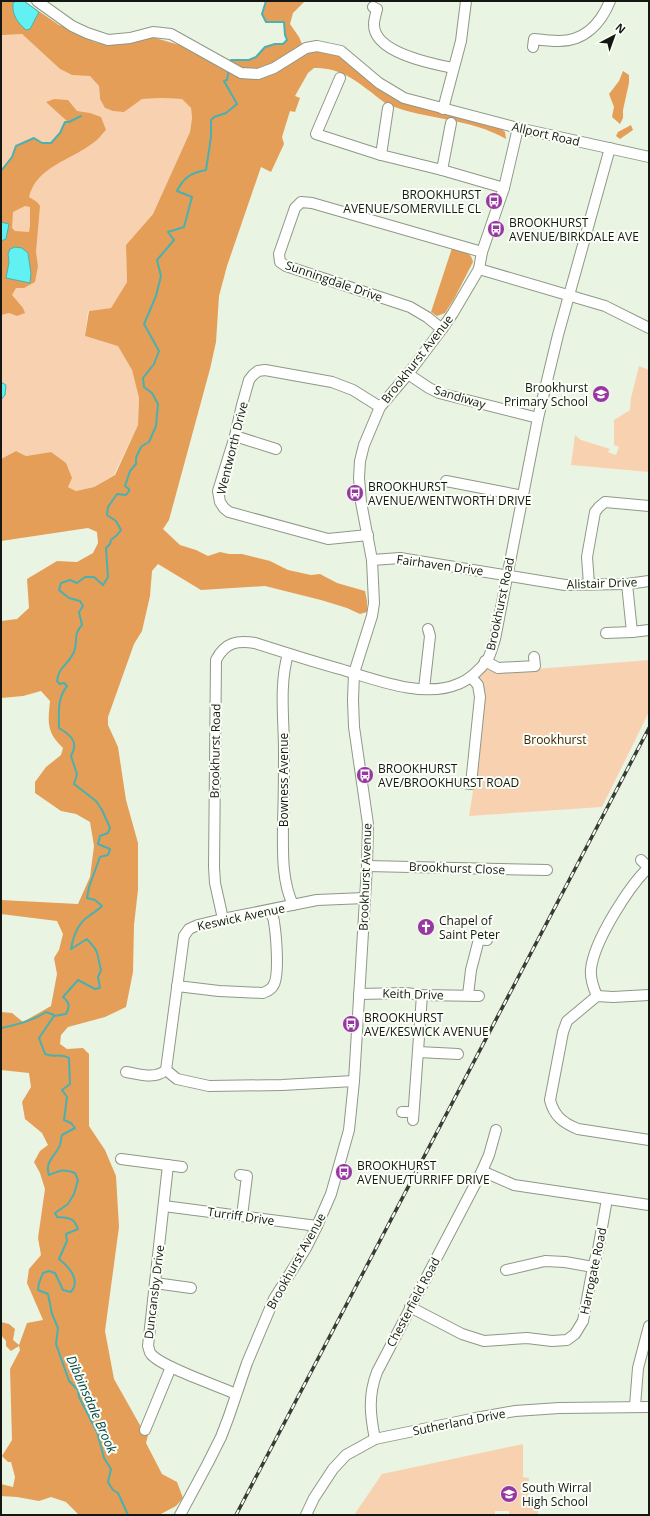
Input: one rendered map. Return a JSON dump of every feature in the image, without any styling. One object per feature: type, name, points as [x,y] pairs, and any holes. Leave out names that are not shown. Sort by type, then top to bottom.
[{"type":"street","name":"Allport Road","points":[[37,1],[72,26],[87,33],[108,40],[130,38],[153,32],[171,34],[241,73],[258,74],[264,72],[274,68],[306,48],[317,46],[341,51],[379,83],[404,98],[518,128],[649,157]]},
{"type":"street","points":[[443,109],[461,41],[466,1]]},
{"type":"street","points":[[534,39],[560,41],[584,35],[600,21],[605,14],[610,1]]},
{"type":"street","points":[[373,7],[378,9],[374,24],[376,32],[380,39],[388,46],[415,60],[454,68]]},
{"type":"street","points":[[340,84],[316,134],[381,155],[442,170],[504,188]]},
{"type":"street","points":[[381,155],[388,108]]},
{"type":"street","points":[[442,170],[447,127]]},
{"type":"street","name":"Brookhurst Avenue","points":[[180,1515],[221,1437],[257,1337],[274,1299],[318,1226],[331,1194],[349,1130],[360,994],[368,824],[354,727],[352,700],[354,673],[372,616],[374,603],[372,560],[361,502],[359,478],[360,461],[364,445],[380,407],[408,374],[442,329],[453,313],[478,269],[482,252],[504,188],[518,128]]},
{"type":"street","name":"Brookhurst Road","points":[[223,918],[215,883],[214,868],[216,660],[222,650],[235,642],[243,641],[255,643],[385,682],[424,689],[441,688],[458,684],[471,677],[488,658],[495,639],[538,418],[558,335],[610,148]]},
{"type":"street","name":"Sunningdale Drive","points":[[442,329],[427,317],[410,307],[286,266],[280,262],[278,254],[294,208],[301,202],[312,203],[482,252]]},
{"type":"street","points":[[478,269],[605,306],[649,328]]},
{"type":"street","name":"Wentworth Drive","points":[[368,535],[328,539],[229,512],[220,502],[218,491],[235,436],[249,380],[258,371],[265,370],[332,382],[353,390],[380,407]]},
{"type":"street","name":"Sandiway","points":[[408,374],[439,393],[538,418]]},
{"type":"street","points":[[235,436],[276,449]]},
{"type":"street","points":[[446,480],[523,496]]},
{"type":"street","points":[[589,584],[587,557],[595,512],[606,502],[649,506]]},
{"type":"street","name":"Fairhaven Drive","points":[[372,560],[400,558],[508,575]]},
{"type":"street","name":"Alistair Drive","points":[[508,575],[565,585],[627,584],[649,581]]},
{"type":"street","points":[[627,584],[632,632]]},
{"type":"street","points":[[606,633],[649,630]]},
{"type":"street","points":[[424,689],[432,634]]},
{"type":"street","name":"Bowness Avenue","points":[[288,654],[285,664],[283,687],[283,858],[288,894],[293,905]]},
{"type":"street","points":[[485,661],[498,668],[535,666],[534,657]]},
{"type":"street","points":[[464,783],[471,784],[480,697],[478,685],[471,677]]},
{"type":"street","points":[[597,996],[592,982],[592,968],[597,947],[629,890],[649,867],[641,860]]},
{"type":"street","name":"Brookhurst Close","points":[[367,866],[547,870]]},
{"type":"street","name":"Keswick Avenue","points":[[166,1070],[184,936],[189,929],[223,918],[317,900],[365,898]]},
{"type":"street","points":[[177,986],[219,991],[263,992],[270,990],[277,979],[274,920],[270,910]]},
{"type":"street","points":[[468,995],[471,970],[480,939],[486,940]]},
{"type":"street","name":"Keith Drive","points":[[360,994],[406,993],[422,995],[479,996]]},
{"type":"street","points":[[402,1112],[413,1116],[422,995]]},
{"type":"street","points":[[649,995],[613,997],[597,996],[567,1021],[562,1032],[550,1100],[552,1107],[561,1120],[578,1129],[649,1140]]},
{"type":"street","points":[[418,1052],[458,1054]]},
{"type":"street","points":[[126,1072],[150,1076],[160,1075],[166,1070],[177,1079],[209,1086],[275,1086],[354,1081]]},
{"type":"street","name":"Chesterfield Road","points":[[375,1439],[370,1415],[372,1385],[376,1372],[482,1171],[489,1155],[496,1130]]},
{"type":"street","points":[[121,1159],[182,1167]]},
{"type":"street","name":"Duncansby Drive","points":[[168,1165],[148,1346],[150,1353],[155,1358],[171,1367],[236,1394]]},
{"type":"street","points":[[482,1171],[514,1185],[649,1205]]},
{"type":"street","points":[[242,1216],[247,1176]]},
{"type":"street","name":"Harrogate Road","points":[[410,1307],[462,1334],[484,1341],[527,1338],[552,1341],[567,1340],[575,1334],[582,1321],[608,1199]]},
{"type":"street","name":"Turriff Drive","points":[[164,1206],[318,1226]]},
{"type":"street","points":[[506,1270],[545,1261],[565,1262],[593,1267]]},
{"type":"street","points":[[155,1283],[191,1287]]},
{"type":"street","points":[[635,1406],[638,1368],[649,1326]]},
{"type":"street","points":[[145,1430],[171,1367]]},
{"type":"street","name":"Sutherland Drive","points":[[306,1515],[314,1498],[332,1469],[346,1455],[375,1439],[515,1411],[635,1406],[649,1407]]},
{"type":"green space","points":[[1,34],[22,34],[60,69],[72,75],[90,75],[99,86],[100,100],[124,111],[142,99],[162,98],[182,99],[191,108],[192,118],[190,132],[153,214],[126,245],[127,282],[111,308],[88,311],[85,336],[118,345],[132,370],[139,398],[138,425],[114,475],[94,487],[76,491],[68,487],[51,452],[26,456],[16,451],[1,459]]},
{"type":"green space","points":[[639,366],[649,370],[649,472],[571,465],[575,435],[581,440],[610,449],[608,452],[616,455],[619,447],[614,445],[614,420],[630,410],[631,398]]},
{"type":"green space","name":"Brookhurst","points":[[649,660],[649,712],[602,807],[469,816],[474,785],[477,677],[483,669],[499,672]]},
{"type":"green space","points":[[523,1444],[523,1477],[529,1478],[528,1500],[538,1501],[538,1515],[511,1515],[509,1514],[509,1511],[495,1511],[495,1515],[354,1515],[382,1474]]},
{"type":"shaded area","points":[[1,1],[24,1],[59,25],[70,29],[94,42],[108,45],[128,43],[152,37],[231,60],[249,60],[256,57],[265,47],[275,44],[283,44],[287,40],[284,22],[266,22],[262,14],[266,1],[305,1],[293,13],[290,24],[299,37],[306,53],[315,51],[337,54],[403,102],[498,126],[505,132],[506,139],[478,127],[418,114],[389,105],[358,82],[338,72],[323,68],[314,68],[308,73],[295,96],[300,98],[295,112],[290,111],[282,137],[284,144],[271,172],[261,167],[227,266],[219,296],[216,342],[210,369],[169,520],[163,529],[180,545],[208,556],[220,552],[242,554],[270,561],[288,570],[311,575],[320,574],[337,583],[365,591],[367,612],[360,614],[347,608],[321,600],[265,586],[201,590],[158,564],[152,571],[150,596],[142,631],[134,644],[108,717],[108,725],[118,747],[126,800],[138,843],[138,890],[134,925],[133,972],[126,1007],[105,1017],[68,1027],[61,1035],[60,1044],[67,1049],[83,1048],[89,1054],[89,1126],[105,1150],[116,1176],[119,1227],[105,1331],[114,1379],[141,1427],[140,1432],[148,1435],[146,1443],[162,1474],[177,1482],[183,1498],[176,1506],[159,1515],[79,1515],[66,1502],[51,1497],[39,1501],[1,1496],[1,1484],[13,1487],[15,1477],[11,1462],[8,1462],[2,1456],[12,1440],[10,1369],[20,1350],[19,1346],[11,1351],[6,1346],[6,1341],[1,1335],[1,1322],[9,1324],[15,1329],[13,1340],[19,1345],[27,1323],[43,1320],[27,1283],[29,1269],[41,1255],[38,1238],[45,1189],[40,1173],[34,1162],[40,1151],[48,1145],[42,1133],[25,1119],[22,1102],[31,1087],[29,1073],[1,1070],[1,1012],[12,1013],[23,1022],[51,1006],[57,974],[54,958],[59,950],[63,934],[57,921],[1,914],[1,900],[78,904],[90,877],[94,846],[90,822],[76,814],[61,811],[35,793],[35,782],[46,767],[61,755],[63,748],[51,732],[49,726],[50,701],[41,691],[23,696],[1,698],[1,621],[17,619],[29,608],[27,579],[57,561],[77,562],[93,553],[98,543],[97,532],[88,528],[1,541],[1,459],[16,451],[26,456],[51,452],[66,463],[72,478],[68,487],[76,491],[94,487],[115,475],[138,425],[139,398],[132,370],[118,346],[85,336],[89,311],[111,308],[127,282],[126,245],[153,214],[190,132],[192,118],[191,108],[182,99],[162,98],[142,99],[124,112],[113,111],[105,108],[100,99],[99,86],[90,76],[72,75],[60,69],[22,34],[2,35]]},
{"type":"shaded area","points":[[623,71],[629,75],[629,83],[623,110],[623,118],[620,124],[612,117],[614,107],[609,94],[619,81]]},
{"type":"shaded area","points":[[54,99],[68,100],[77,111],[90,113],[101,117],[106,130],[95,142],[47,171],[39,178],[33,187],[29,197],[40,206],[36,252],[38,266],[35,282],[24,288],[16,288],[12,295],[23,308],[25,313],[17,316],[9,313],[1,315],[1,171],[12,157],[16,146],[34,138],[42,143],[51,143],[60,133],[65,122],[68,122],[46,102]],"holes":[[[25,206],[30,207],[29,232],[15,231],[12,228],[13,212]]]},
{"type":"shaded area","points":[[631,125],[633,130],[620,139],[616,136],[618,132]]},
{"type":"shaded area","points":[[452,248],[468,254],[472,258],[473,262],[445,313],[437,316],[431,312]]},
{"type":"water","points":[[16,1],[24,1],[39,12],[30,29],[26,30],[16,18],[13,11],[13,3]]},
{"type":"water","points":[[1,222],[9,224],[6,239],[1,241]]},
{"type":"water","points":[[15,247],[22,248],[28,253],[31,274],[30,283],[6,278],[9,262],[8,254],[10,249]]},
{"type":"water","points":[[1,382],[6,385],[5,395],[1,400]]},
{"type":"waterway","name":"Dibbinsdale Brook","points":[[230,63],[231,60],[249,60],[256,57],[265,47],[275,44],[283,44],[287,40],[284,22],[266,22],[262,14],[266,1]]},
{"type":"waterway","name":"Dibbinsdale Brook","points":[[128,1515],[118,1493],[113,1490],[108,1482],[111,1469],[104,1458],[97,1432],[79,1397],[78,1390],[69,1381],[56,1344],[58,1328],[52,1314],[48,1294],[38,1290],[43,1273],[49,1271],[55,1273],[63,1290],[71,1292],[75,1283],[74,1278],[70,1270],[59,1259],[67,1241],[66,1234],[78,1229],[75,1222],[67,1218],[57,1217],[55,1213],[68,1204],[74,1194],[78,1180],[75,1173],[65,1170],[49,1175],[48,1170],[49,1162],[60,1145],[62,1135],[75,1128],[71,1123],[64,1120],[67,1097],[62,1090],[70,1084],[69,1058],[45,1054],[39,1038],[54,1016],[66,1014],[69,1005],[63,997],[78,980],[95,989],[100,988],[98,977],[101,970],[98,955],[94,947],[87,939],[71,949],[79,926],[85,919],[102,906],[95,900],[87,898],[89,887],[100,857],[108,855],[110,849],[98,844],[100,836],[108,833],[110,828],[96,801],[74,784],[77,774],[71,756],[74,743],[70,736],[59,728],[60,701],[67,686],[64,683],[60,684],[57,681],[61,669],[71,658],[75,650],[77,632],[82,625],[79,612],[83,606],[80,601],[69,598],[59,590],[61,583],[70,580],[77,583],[85,577],[94,577],[103,585],[108,577],[106,548],[110,544],[111,540],[121,530],[116,521],[107,515],[108,507],[117,494],[126,495],[129,491],[129,489],[125,486],[130,471],[136,464],[136,458],[139,451],[142,446],[149,442],[156,426],[158,404],[152,393],[144,387],[143,378],[154,364],[159,351],[144,324],[156,296],[161,276],[157,260],[174,240],[168,232],[184,227],[192,197],[177,191],[182,182],[188,176],[206,170],[211,137],[211,120],[214,117],[226,113],[237,104],[224,81],[227,80],[229,69]]},
{"type":"waterway","points":[[1,171],[12,157],[16,146],[34,138],[42,143],[51,143],[60,133],[65,122],[69,122],[81,116]]},
{"type":"waterway","points":[[1,1028],[13,1026],[35,1018],[46,1012],[54,1015]]},
{"type":"railway","points":[[236,1515],[649,728]]},
{"type":"place","name":"BROOKHURST AVENUE/SOMERVILLE CL","points":[[494,201]]},
{"type":"place","name":"BROOKHURST AVENUE/BIRKDALE AVE","points":[[496,229]]},
{"type":"place","name":"Brookhurst Primary School","points":[[601,394]]},
{"type":"place","name":"BROOKHURST AVENUE/WENTWORTH DRIVE","points":[[355,493]]},
{"type":"place","name":"BROOKHURST AVE/BROOKHURST ROAD","points":[[365,775]]},
{"type":"place","name":"Chapel of Saint Peter","points":[[426,927]]},
{"type":"place","name":"BROOKHURST AVE/KESWICK AVENUE","points":[[351,1024]]},
{"type":"place","name":"BROOKHURST AVENUE/TURRIFF DRIVE","points":[[344,1172]]},
{"type":"place","name":"South Wirral High School","points":[[509,1494]]}]
